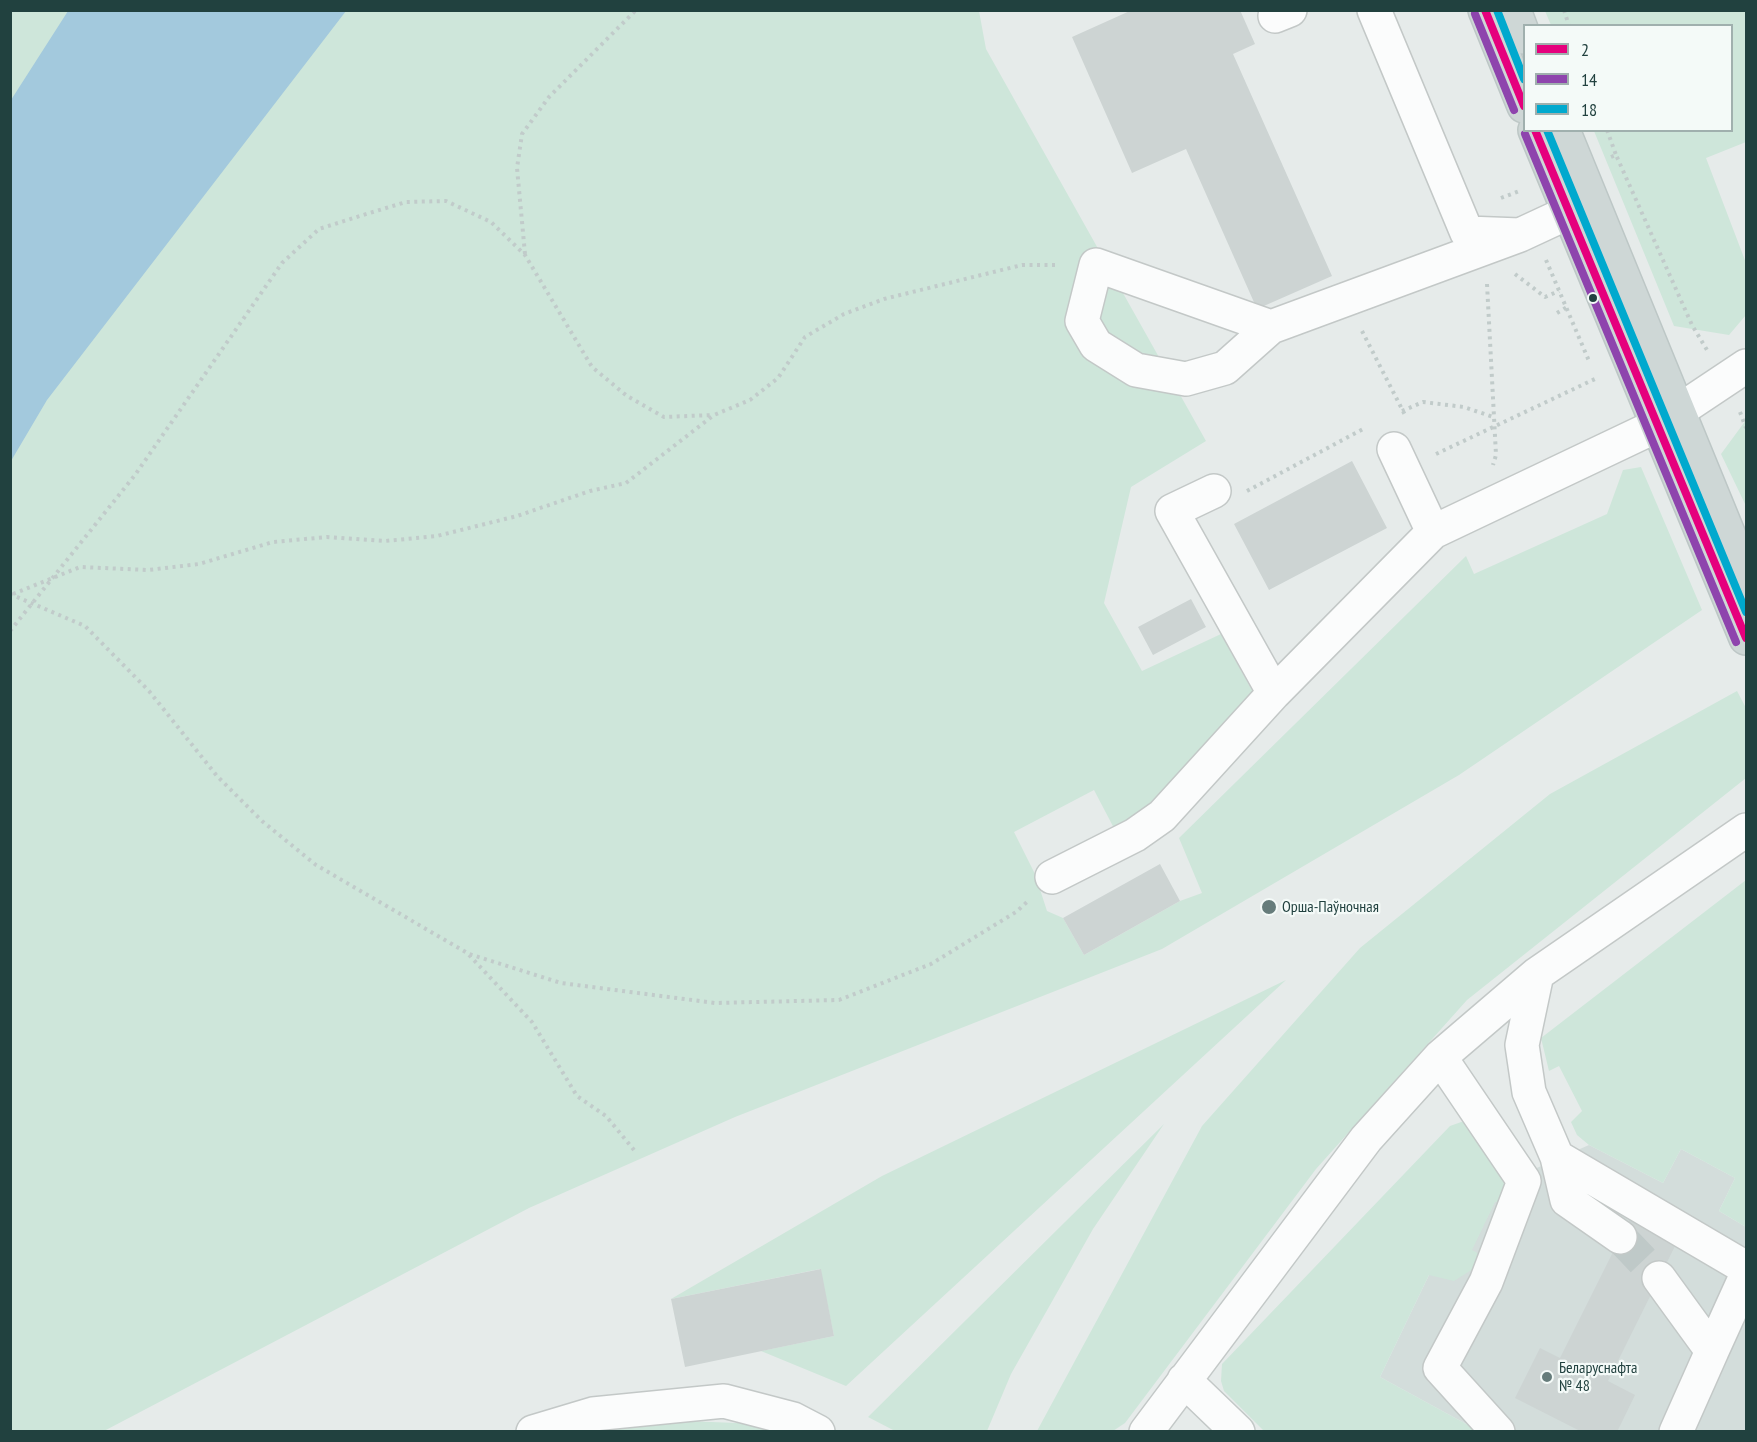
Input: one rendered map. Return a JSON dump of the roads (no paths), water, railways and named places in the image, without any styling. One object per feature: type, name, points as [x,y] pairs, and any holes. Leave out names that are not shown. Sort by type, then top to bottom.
[{"type":"main road","points":[[1485,10],[1523,104]]},
{"type":"main road","points":[[1514,10],[1523,34]]},
{"type":"main road","points":[[1536,132],[1580,207],[1668,419],[1746,638]]},
{"type":"main road","points":[[1563,132],[1580,207]]},
{"type":"main road","points":[[1668,419],[1746,577]]},
{"type":"lane","points":[[1374,10],[1467,233],[1526,232]]},
{"type":"lane","points":[[1271,327],[1096,265],[1082,321],[1096,345],[1136,370],[1186,379],[1225,369],[1271,327],[1526,232],[1580,207]]},
{"type":"lane","points":[[1052,877],[1135,835],[1162,816],[1274,693],[1433,532],[1668,419],[1746,366]]},
{"type":"lane","points":[[1385,436],[1433,532]]},
{"type":"lane","points":[[1227,493],[1172,511],[1274,693]]},
{"type":"lane","points":[[1146,1431],[1366,1139],[1440,1057],[1537,974],[1746,830]]},
{"type":"lane","points":[[1537,974],[1522,1045],[1529,1092],[1557,1157],[1567,1200],[1620,1237]]},
{"type":"lane","points":[[1440,1057],[1524,1181],[1486,1282],[1440,1368],[1498,1431]]},
{"type":"lane","points":[[1557,1157],[1746,1268]]},
{"type":"lane","points":[[1676,1431],[1746,1276]]},
{"type":"lane","points":[[1659,1278],[1712,1351]]},
{"type":"lane","points":[[1184,1380],[1238,1431]]},
{"type":"lane","points":[[533,1431],[593,1414],[724,1401],[793,1419],[818,1431]]},
{"type":"water","points":[[68,11],[346,11],[47,400],[11,461],[11,100]]},
{"type":"tunnel","points":[[1620,1237],[1659,1278]]},
{"type":"place","name":"Орша-Паўночная","points":[[1269,907]]},
{"type":"place","name":"Беларуснафта № 48","points":[[1547,1377]]}]
